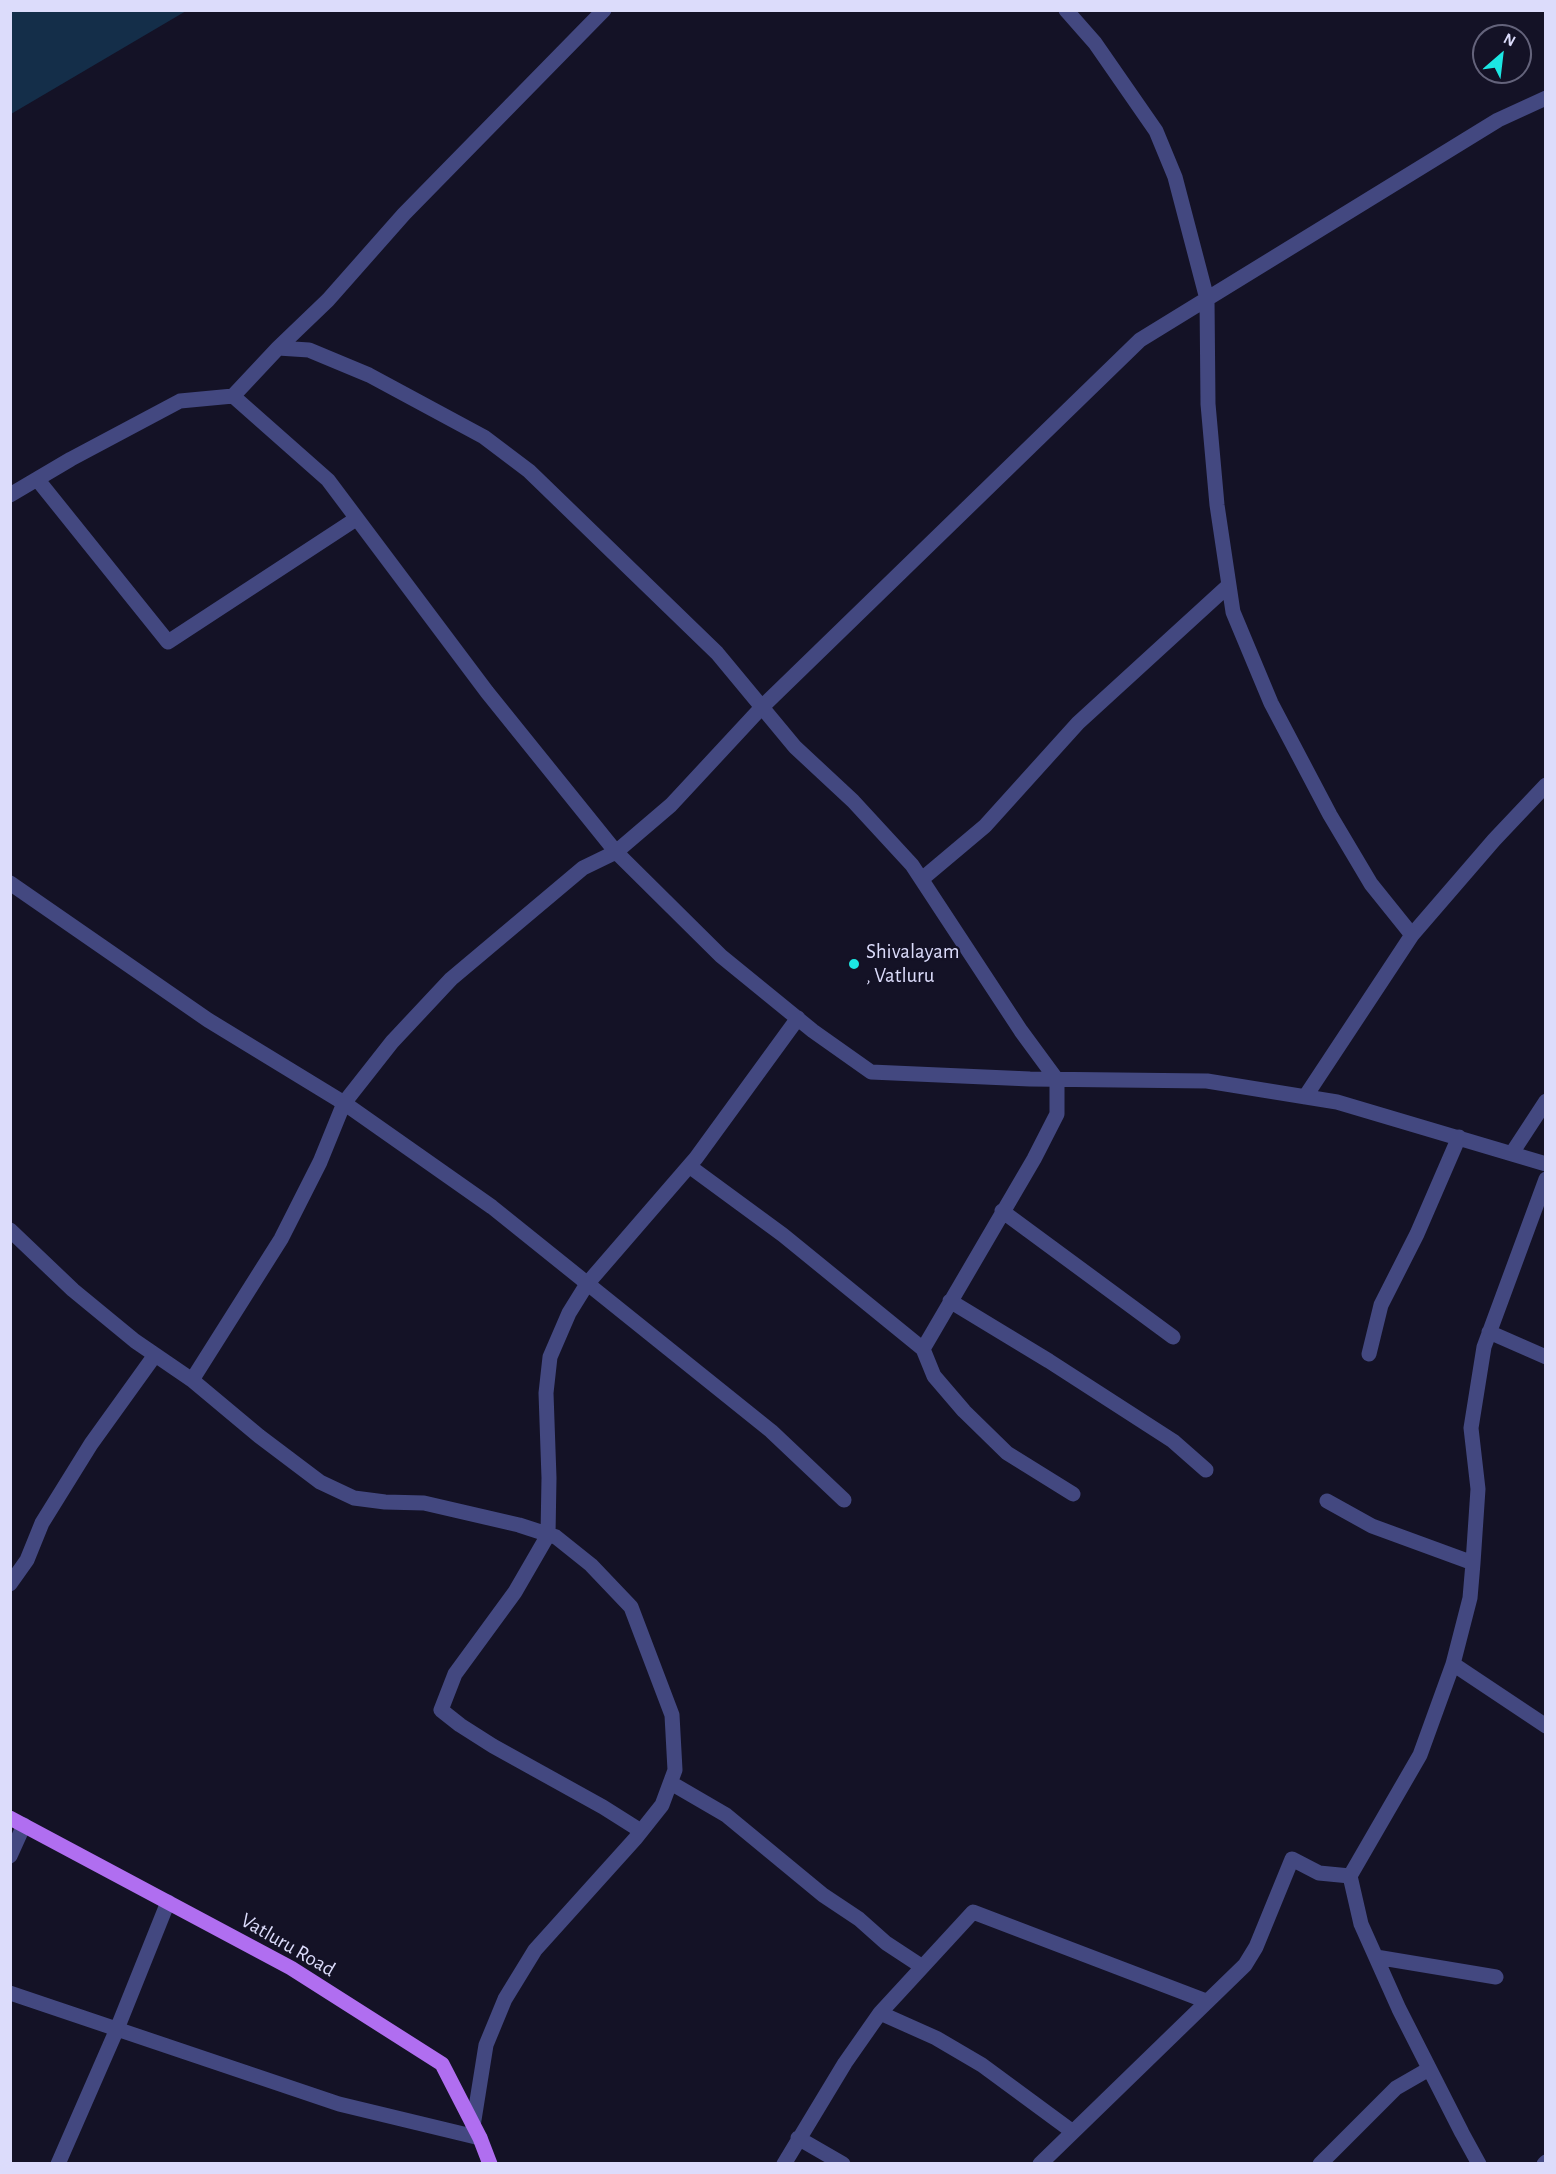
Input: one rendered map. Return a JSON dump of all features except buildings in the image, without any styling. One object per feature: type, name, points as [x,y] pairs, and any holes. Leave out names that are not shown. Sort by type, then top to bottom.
[{"type":"main road","name":"Vatluru Road","points":[[17,1821],[291,1968],[442,2064],[490,2163]]},
{"type":"street","points":[[10,495],[71,459],[180,401],[232,396],[328,300],[412,206],[604,10]]},
{"type":"street","points":[[1066,10],[1095,43],[1156,131],[1175,177],[1207,298],[1208,404],[1217,505],[1233,612],[1271,703],[1324,805],[1371,884],[1412,935]]},
{"type":"street","points":[[192,1380],[281,1239],[320,1162],[344,1103],[392,1041],[451,979],[583,868],[616,852],[671,805],[762,707],[1140,340],[1498,120],[1545,98]]},
{"type":"street","points":[[278,348],[309,350],[369,375],[493,444],[529,471],[590,528],[717,653],[795,747],[853,801],[912,865],[1021,1031],[1057,1080],[1057,1114],[923,1349]]},
{"type":"street","points":[[232,396],[328,480],[486,692],[616,852],[721,956],[798,1018],[871,1072],[1057,1080],[1207,1081],[1337,1102],[1545,1164]]},
{"type":"street","points":[[38,479],[168,642],[356,519]]},
{"type":"street","points":[[922,879],[985,826],[1078,723],[1229,585]]},
{"type":"street","points":[[1305,1097],[1412,935],[1545,785]]},
{"type":"street","points":[[10,883],[208,1020],[344,1103],[492,1207],[771,1431],[844,1500]]},
{"type":"street","points":[[641,1831],[582,1795],[493,1746],[441,1710],[455,1674],[515,1592],[548,1535],[549,1478],[546,1393],[550,1357],[569,1313],[587,1284],[689,1166],[798,1018]]},
{"type":"street","points":[[1512,1153],[1545,1101]]},
{"type":"street","points":[[1369,1354],[1381,1305],[1417,1234],[1459,1137]]},
{"type":"street","points":[[689,1166],[783,1235],[923,1349],[934,1376],[964,1412],[1007,1453],[1074,1494]]},
{"type":"street","points":[[1479,2163],[1399,2009],[1361,1924],[1350,1876],[1420,1755],[1453,1664],[1470,1598],[1478,1489],[1471,1428],[1484,1347],[1545,1179]]},
{"type":"street","points":[[1002,1211],[1173,1337]]},
{"type":"street","points":[[10,1230],[73,1290],[135,1341],[192,1380],[320,1482],[354,1498],[424,1503],[519,1525],[556,1537],[591,1565],[631,1607],[672,1715],[675,1770],[662,1805],[535,1950],[505,1999],[486,2045],[476,2132],[339,2104],[10,1993]]},
{"type":"street","points":[[950,1301],[1049,1361],[1173,1441],[1206,1470]]},
{"type":"street","points":[[1489,1332],[1545,1357]]},
{"type":"street","points":[[10,1584],[27,1560],[42,1523],[91,1444],[155,1354]]},
{"type":"street","points":[[1327,1501],[1372,1526],[1473,1563]]},
{"type":"street","points":[[1453,1664],[1545,1726]]},
{"type":"street","points":[[671,1783],[726,1815],[823,1895],[859,1919],[886,1944],[921,1966]]},
{"type":"street","points":[[10,1856],[17,1821]]},
{"type":"street","points":[[1040,2163],[1245,1965],[1256,1947],[1292,1859],[1319,1873],[1350,1876]]},
{"type":"street","points":[[58,2163],[117,2030],[168,1902]]},
{"type":"street","points":[[784,2163],[845,2063],[879,2013],[973,1912],[1206,2001]]},
{"type":"street","points":[[1376,1957],[1496,1977]]},
{"type":"street","points":[[879,2013],[936,2038],[982,2064],[1073,2132]]},
{"type":"street","points":[[1320,2163],[1396,2088],[1429,2069]]},
{"type":"street","points":[[798,2138],[843,2163]]},
{"type":"water","points":[[11,10],[186,10],[186,11],[11,114]]},
{"type":"place","name":"Shivalayam , Vatluru","points":[[854,964]]}]
